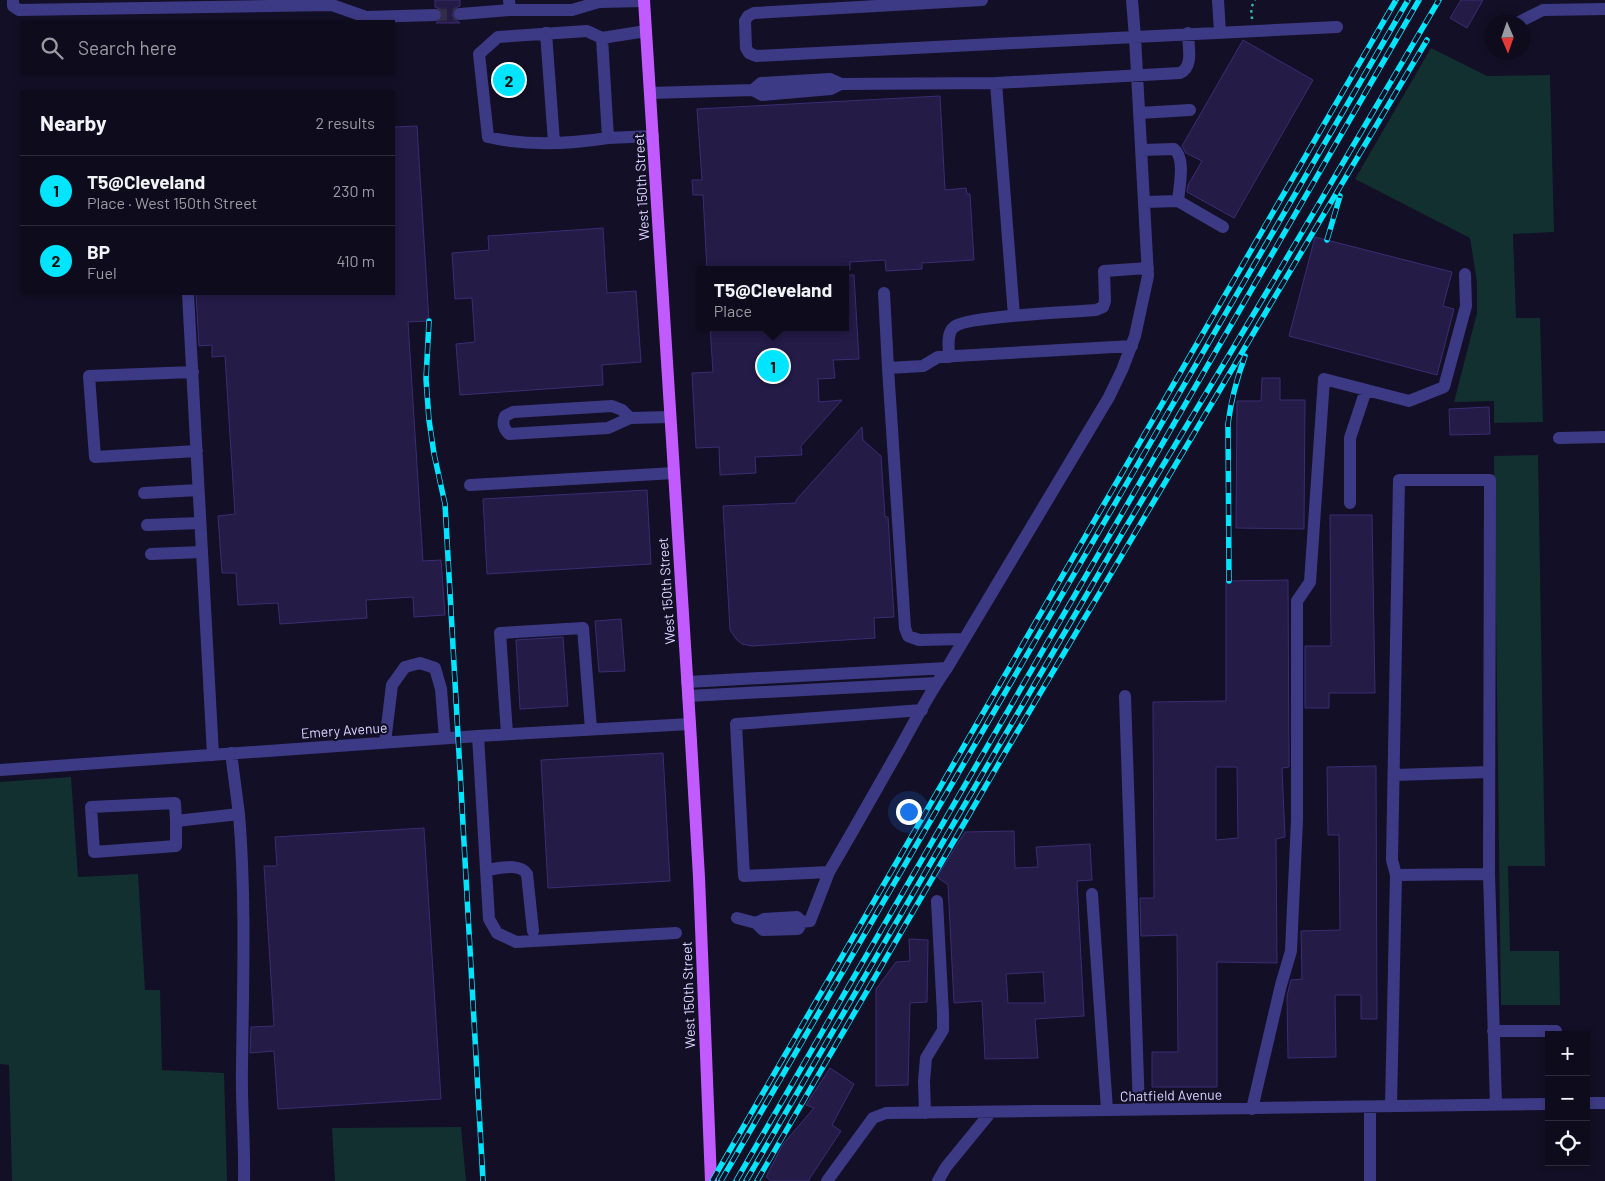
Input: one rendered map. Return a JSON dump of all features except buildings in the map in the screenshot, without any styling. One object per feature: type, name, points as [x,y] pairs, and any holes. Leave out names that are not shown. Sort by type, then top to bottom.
[{"type":"main road","name":"West 150th Street","points":[[644,0],[699,877],[711,1181]]},
{"type":"street","points":[[13,0],[13,6],[19,10],[208,4],[332,5],[366,17],[435,15]]},
{"type":"street","points":[[460,14],[510,5],[572,10],[584,3],[644,0]]},
{"type":"street","points":[[982,0],[754,13],[748,16],[745,22],[746,48],[749,53],[756,56],[1337,27]]},
{"type":"street","points":[[737,918],[756,923],[764,919],[798,917],[802,922],[810,921],[829,872],[937,683],[1105,403],[1132,346],[1146,293],[1148,268],[1132,0]]},
{"type":"street","points":[[1218,0],[1220,32]]},
{"type":"street","points":[[1530,17],[1542,10],[1605,9]]},
{"type":"street","points":[[646,31],[602,38],[587,31],[498,37],[479,54],[488,137],[506,141],[554,142],[652,136]]},
{"type":"street","points":[[546,33],[554,142]]},
{"type":"street","points":[[650,94],[754,90],[761,84],[830,79],[841,84],[996,83],[1180,73],[1186,71],[1189,66],[1188,33]]},
{"type":"street","points":[[602,38],[608,138]]},
{"type":"street","points":[[996,83],[1014,316]]},
{"type":"street","points":[[1139,112],[1190,110]]},
{"type":"street","points":[[1142,150],[1174,149],[1178,152],[1180,155],[1181,177],[1178,201]]},
{"type":"street","points":[[1145,202],[1178,201],[1223,227]]},
{"type":"street","points":[[950,357],[949,335],[954,326],[965,322],[1014,316],[1096,310],[1103,307],[1105,301],[1104,271],[1148,268]]},
{"type":"street","points":[[1252,1108],[1291,951],[1297,820],[1297,601],[1310,582],[1324,379],[1409,401],[1444,387],[1466,306],[1465,274]]},
{"type":"street","points":[[884,293],[905,628],[908,636],[920,640],[964,639]]},
{"type":"street","points":[[188,295],[213,755]]},
{"type":"street","points":[[888,368],[923,366],[938,357],[1132,346]]},
{"type":"street","points":[[193,372],[89,376],[95,457],[197,451]]},
{"type":"street","points":[[1350,503],[1350,438],[1366,390]]},
{"type":"street","points":[[630,418],[622,410],[612,406],[513,412],[505,416],[503,421],[504,429],[509,434],[608,428],[630,418],[670,417]]},
{"type":"street","points":[[1559,438],[1605,437]]},
{"type":"street","points":[[470,485],[674,472]]},
{"type":"street","points":[[1391,1106],[1396,875],[1392,860],[1399,480],[1490,480],[1489,874],[1496,1104]]},
{"type":"street","points":[[144,493],[198,490]]},
{"type":"street","points":[[147,525],[200,523]]},
{"type":"street","points":[[151,554],[202,552]]},
{"type":"street","points":[[507,734],[500,633],[583,628],[591,729]]},
{"type":"street","points":[[385,742],[392,685],[405,667],[420,663],[435,668],[441,688],[445,738]]},
{"type":"street","points":[[687,682],[947,668]]},
{"type":"street","points":[[857,672],[858,686]]},
{"type":"street","points":[[688,696],[937,683]]},
{"type":"street","points":[[1125,696],[1138,1110]]},
{"type":"street","points":[[829,872],[744,876],[736,724],[922,710]]},
{"type":"street","name":"Emery Avenue","points":[[0,770],[385,742],[690,724]]},
{"type":"street","points":[[478,736],[489,919],[497,933],[516,942],[676,933]]},
{"type":"street","points":[[231,753],[242,854],[244,1181]]},
{"type":"street","points":[[1394,775],[1489,772]]},
{"type":"street","points":[[175,803],[176,821],[176,846],[94,852],[91,807],[175,803]]},
{"type":"street","points":[[176,821],[239,814]]},
{"type":"street","points":[[486,870],[518,867],[525,870],[533,931]]},
{"type":"street","points":[[1396,875],[1489,874]]},
{"type":"street","points":[[1092,894],[1107,1110]]},
{"type":"street","points":[[924,1113],[926,1058],[943,1030],[937,902]]},
{"type":"street","points":[[1494,1031],[1545,1032]]},
{"type":"street","points":[[1590,1103],[1605,1103]]},
{"type":"street","name":"Chatfield Avenue","points":[[827,1181],[873,1118],[886,1113],[1545,1104]]},
{"type":"street","points":[[1370,1107],[1370,1181]]},
{"type":"street","points":[[938,1181],[946,1167],[991,1112]]},
{"type":"path","points":[[1252,21],[1251,8],[1255,0]]},
{"type":"green space","points":[[1431,48],[1487,76],[1550,75],[1554,232],[1513,234],[1516,318],[1540,318],[1543,422],[1494,423],[1494,401],[1454,402],[1477,313],[1477,282],[1470,238],[1355,179]]},
{"type":"green space","points":[[1538,455],[1545,866],[1508,866],[1510,951],[1559,951],[1560,1005],[1501,1005],[1494,456]]},
{"type":"green space","points":[[71,777],[78,877],[138,874],[145,990],[160,990],[162,1070],[224,1073],[227,1181],[12,1181],[9,1065],[0,1064],[0,782]]},
{"type":"green space","points":[[461,1127],[466,1181],[335,1181],[332,1128]]},
{"type":"tunnel","points":[[435,15],[460,14]]},
{"type":"railway","points":[[712,1181],[1396,0]]},
{"type":"railway","points":[[721,1181],[1408,0]]},
{"type":"railway","points":[[736,1181],[1419,0]]},
{"type":"railway","points":[[746,1181],[1123,532],[1439,0]]},
{"type":"railway","points":[[757,1181],[1006,751],[1427,40]]},
{"type":"railway","points":[[1327,240],[1340,196]]},
{"type":"railway","points":[[429,321],[426,379],[434,454],[445,504],[483,1181]]},
{"type":"railway","points":[[1229,581],[1228,424],[1235,389],[1245,356]]},
{"type":"place","name":"BP","points":[[509,80]]},
{"type":"place","name":"T5@Cleveland","points":[[773,366]]}]
